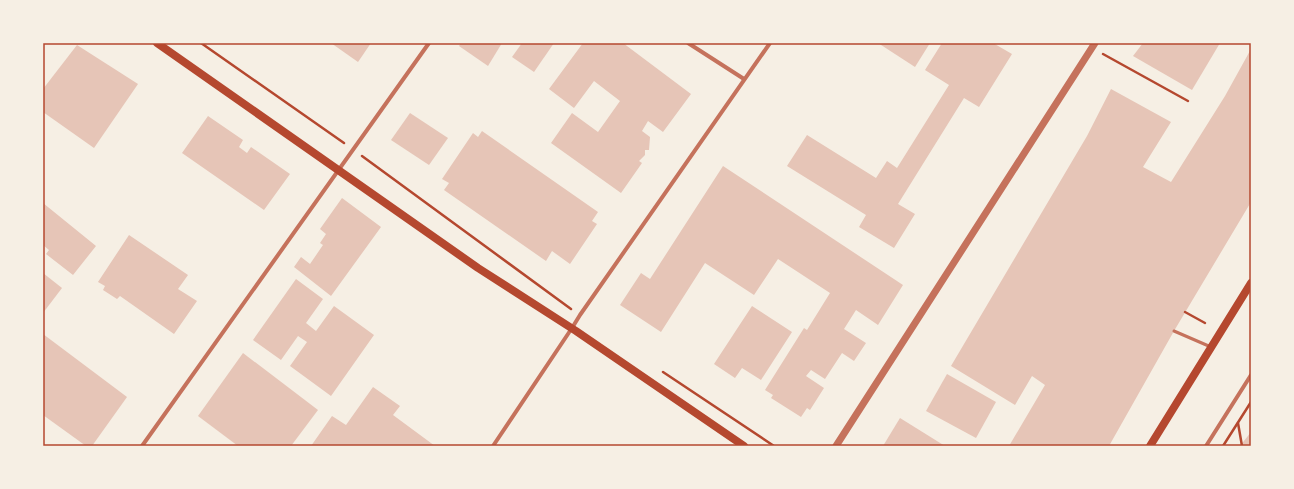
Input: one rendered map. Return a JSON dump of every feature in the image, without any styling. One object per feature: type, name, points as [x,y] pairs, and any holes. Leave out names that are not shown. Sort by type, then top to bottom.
[{"type":"main road","points":[[157,43],[478,268],[572,328],[744,446]]},
{"type":"main road","points":[[1150,446],[1250,286]]},
{"type":"street","points":[[142,446],[428,43]]},
{"type":"street","points":[[688,43],[744,79]]},
{"type":"street","points":[[493,446],[580,315],[770,43]]},
{"type":"street","points":[[836,446],[1093,46]]},
{"type":"street","points":[[1206,446],[1251,375]]},
{"type":"lane","points":[[1174,331],[1211,347]]},
{"type":"path","points":[[201,43],[353,149],[580,315]]},
{"type":"path","points":[[1093,46],[1188,101]]},
{"type":"path","points":[[1185,312],[1205,323]]},
{"type":"path","points":[[660,369],[774,446]]},
{"type":"path","points":[[1223,446],[1251,402]]},
{"type":"path","points":[[1238,423],[1242,446]]},
{"type":"building","points":[[331,43],[371,43],[358,62]]},
{"type":"building","points":[[461,43],[502,43],[488,66],[459,46]]},
{"type":"building","points":[[522,43],[554,43],[534,72],[512,57]]},
{"type":"building","points":[[583,43],[623,43],[691,94],[663,132],[648,121],[642,131],[650,137],[649,150],[645,150],[645,155],[639,161],[642,163],[621,193],[551,143],[572,113],[598,132],[620,101],[594,81],[574,108],[549,89]]},
{"type":"building","points":[[878,43],[930,43],[915,67]]},
{"type":"building","points":[[942,43],[993,43],[1012,54],[979,107],[964,98],[898,204],[915,214],[894,248],[859,227],[866,215],[787,166],[807,135],[876,178],[887,161],[897,168],[949,85],[925,70]]},
{"type":"building","points":[[1143,43],[1220,43],[1192,90],[1133,56]]},
{"type":"building","points":[[77,45],[138,84],[94,148],[43,112],[43,89]]},
{"type":"building","points":[[1251,49],[1251,202],[1174,331],[1109,446],[1009,446],[1045,385],[1032,376],[1015,405],[951,366],[1087,136],[1111,89],[1171,122],[1143,167],[1171,182],[1225,96]]},
{"type":"building","points":[[410,113],[448,138],[429,165],[391,140]]},
{"type":"building","points":[[208,116],[243,140],[239,147],[247,153],[251,147],[290,174],[264,210],[182,153]]},
{"type":"building","points":[[482,131],[598,212],[592,221],[597,224],[570,264],[552,251],[546,261],[444,190],[449,183],[442,179],[473,133],[478,137]]},
{"type":"building","points":[[723,166],[903,285],[878,325],[856,310],[844,329],[866,343],[854,361],[842,353],[825,379],[811,370],[806,376],[824,388],[810,410],[807,408],[801,417],[771,398],[773,395],[765,390],[804,328],[807,330],[830,293],[778,259],[754,295],[705,263],[661,332],[620,305],[641,273],[650,279]]},
{"type":"building","points":[[342,198],[381,227],[331,296],[294,267],[301,257],[310,264],[323,245],[320,243],[326,234],[320,229]]},
{"type":"building","points":[[43,203],[96,246],[73,275],[46,254],[49,250],[43,245]]},
{"type":"building","points":[[129,235],[188,275],[178,289],[197,301],[174,334],[120,296],[117,299],[103,290],[105,286],[98,282]]},
{"type":"building","points":[[43,273],[62,288],[43,313]]},
{"type":"building","points":[[296,279],[323,299],[306,323],[316,331],[334,306],[374,335],[331,396],[290,366],[307,342],[298,336],[281,360],[253,340]]},
{"type":"building","points":[[752,306],[792,332],[761,380],[742,368],[735,378],[714,364]]},
{"type":"building","points":[[43,334],[127,397],[92,446],[86,446],[43,415]]},
{"type":"building","points":[[243,353],[318,410],[291,446],[238,446],[198,416]]},
{"type":"building","points":[[947,374],[996,402],[976,438],[926,411]]},
{"type":"building","points":[[373,387],[400,406],[393,415],[435,446],[311,446],[332,416],[346,425]]},
{"type":"building","points":[[900,418],[945,446],[883,446]]},
{"type":"building","points":[[1251,432],[1251,446],[1240,446]]}]
